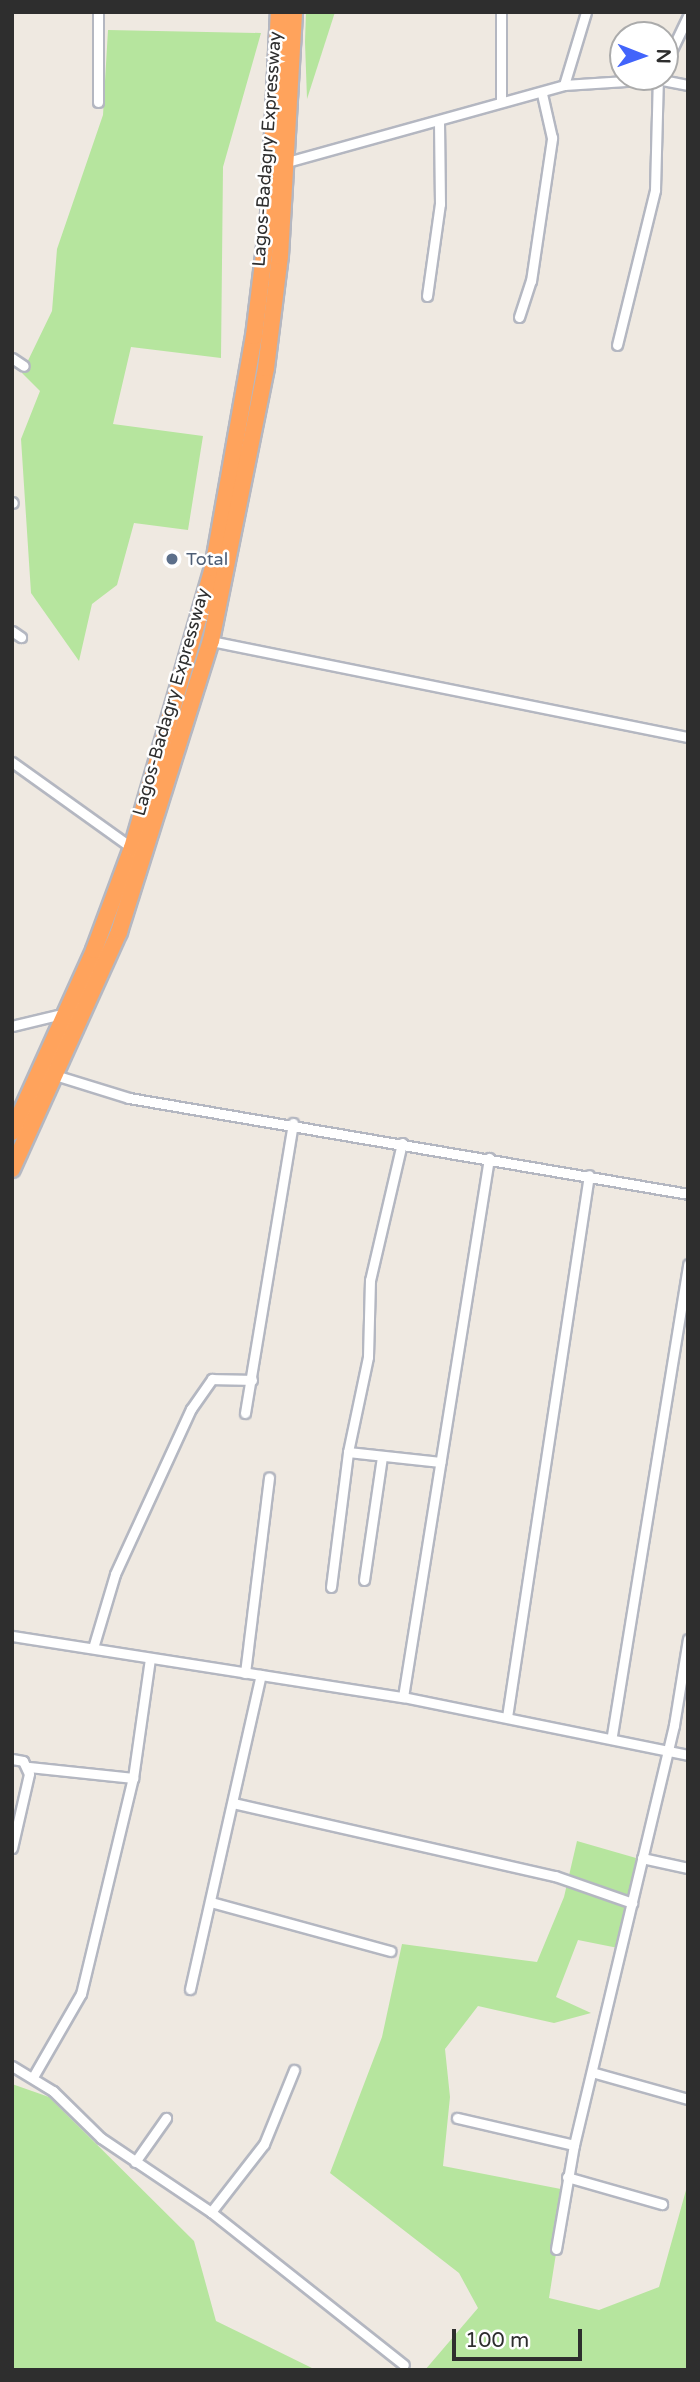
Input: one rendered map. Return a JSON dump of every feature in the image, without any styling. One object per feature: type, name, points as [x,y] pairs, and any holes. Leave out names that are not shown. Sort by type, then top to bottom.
[{"type":"highway","name":"Lagos-Badagry Expressway","points":[[12,1132],[18,1107],[66,1013],[132,848],[200,622],[242,419],[269,214],[279,12]]},
{"type":"highway","name":"Lagos-Badagry Expressway","points":[[12,1169],[58,1076],[119,932],[211,641],[258,419],[287,162],[294,12]]},
{"type":"street","points":[[98,12],[98,102]]},
{"type":"street","points":[[501,12],[501,102]]},
{"type":"street","points":[[564,85],[586,12]]},
{"type":"street","points":[[679,35],[688,16]]},
{"type":"street","points":[[287,162],[501,102],[542,94],[564,85],[609,82]]},
{"type":"street","points":[[617,345],[655,190],[658,91]]},
{"type":"street","points":[[519,317],[531,281],[552,138],[542,94]]},
{"type":"street","points":[[427,296],[440,204],[439,121]]},
{"type":"street","points":[[12,358],[24,366]]},
{"type":"street","points":[[211,641],[688,737]]},
{"type":"street","points":[[12,762],[132,848]]},
{"type":"street","points":[[12,1026],[66,1013]]},
{"type":"street","points":[[58,1076],[129,1098],[293,1123],[688,1194]]},
{"type":"street","points":[[245,1413],[293,1123]]},
{"type":"street","points":[[331,1587],[348,1452],[368,1357],[370,1280],[402,1143]]},
{"type":"street","points":[[402,1697],[489,1158]]},
{"type":"street","points":[[507,1717],[589,1175]]},
{"type":"street","points":[[612,1735],[688,1264]]},
{"type":"street","points":[[93,1648],[115,1574],[191,1409],[212,1379],[251,1380]]},
{"type":"street","points":[[348,1452],[440,1462]]},
{"type":"street","points":[[364,1580],[382,1456]]},
{"type":"street","points":[[245,1673],[269,1477]]},
{"type":"street","points":[[12,1636],[402,1697],[612,1735],[688,1755]]},
{"type":"street","points":[[556,2249],[567,2177],[595,2073],[668,1749],[688,1639]]},
{"type":"street","points":[[33,2077],[81,1994],[133,1778],[150,1659]]},
{"type":"street","points":[[190,1989],[261,1675]]},
{"type":"street","points":[[12,1759],[29,1767],[133,1778]]},
{"type":"street","points":[[12,1848],[29,1767]]},
{"type":"street","points":[[233,1803],[555,1876],[632,1903]]},
{"type":"street","points":[[642,1858],[688,1868]]},
{"type":"street","points":[[211,1902],[390,1951]]},
{"type":"street","points":[[12,2066],[33,2077],[135,2162],[211,2212],[404,2365]]},
{"type":"street","points":[[211,2212],[264,2144],[294,2070]]},
{"type":"street","points":[[595,2073],[688,2099]]},
{"type":"street","points":[[135,2162],[166,2118]]},
{"type":"street","points":[[457,2118],[574,2145]]},
{"type":"street","points":[[567,2177],[662,2204]]},
{"type":"green space","points":[[306,12],[335,12],[307,99],[305,42]]},
{"type":"green space","points":[[108,30],[261,33],[223,167],[221,358],[131,347],[113,424],[203,436],[188,530],[134,523],[117,585],[92,604],[79,661],[31,593],[21,439],[40,391],[22,373],[52,311],[57,249],[103,115]]},
{"type":"green space","points":[[577,1841],[636,1858],[618,1948],[578,1940],[556,1997],[591,2013],[554,2023],[478,2006],[445,2049],[450,2097],[443,2166],[566,2190],[549,2298],[599,2310],[659,2287],[688,2183],[688,2370],[425,2370],[478,2308],[459,2273],[330,2173],[382,2037],[402,1944],[537,1962],[564,1897]]},
{"type":"green space","points":[[12,2084],[49,2097],[194,2241],[216,2321],[316,2370],[12,2370]]},
{"type":"place","name":"Total","points":[[172,559]]}]
